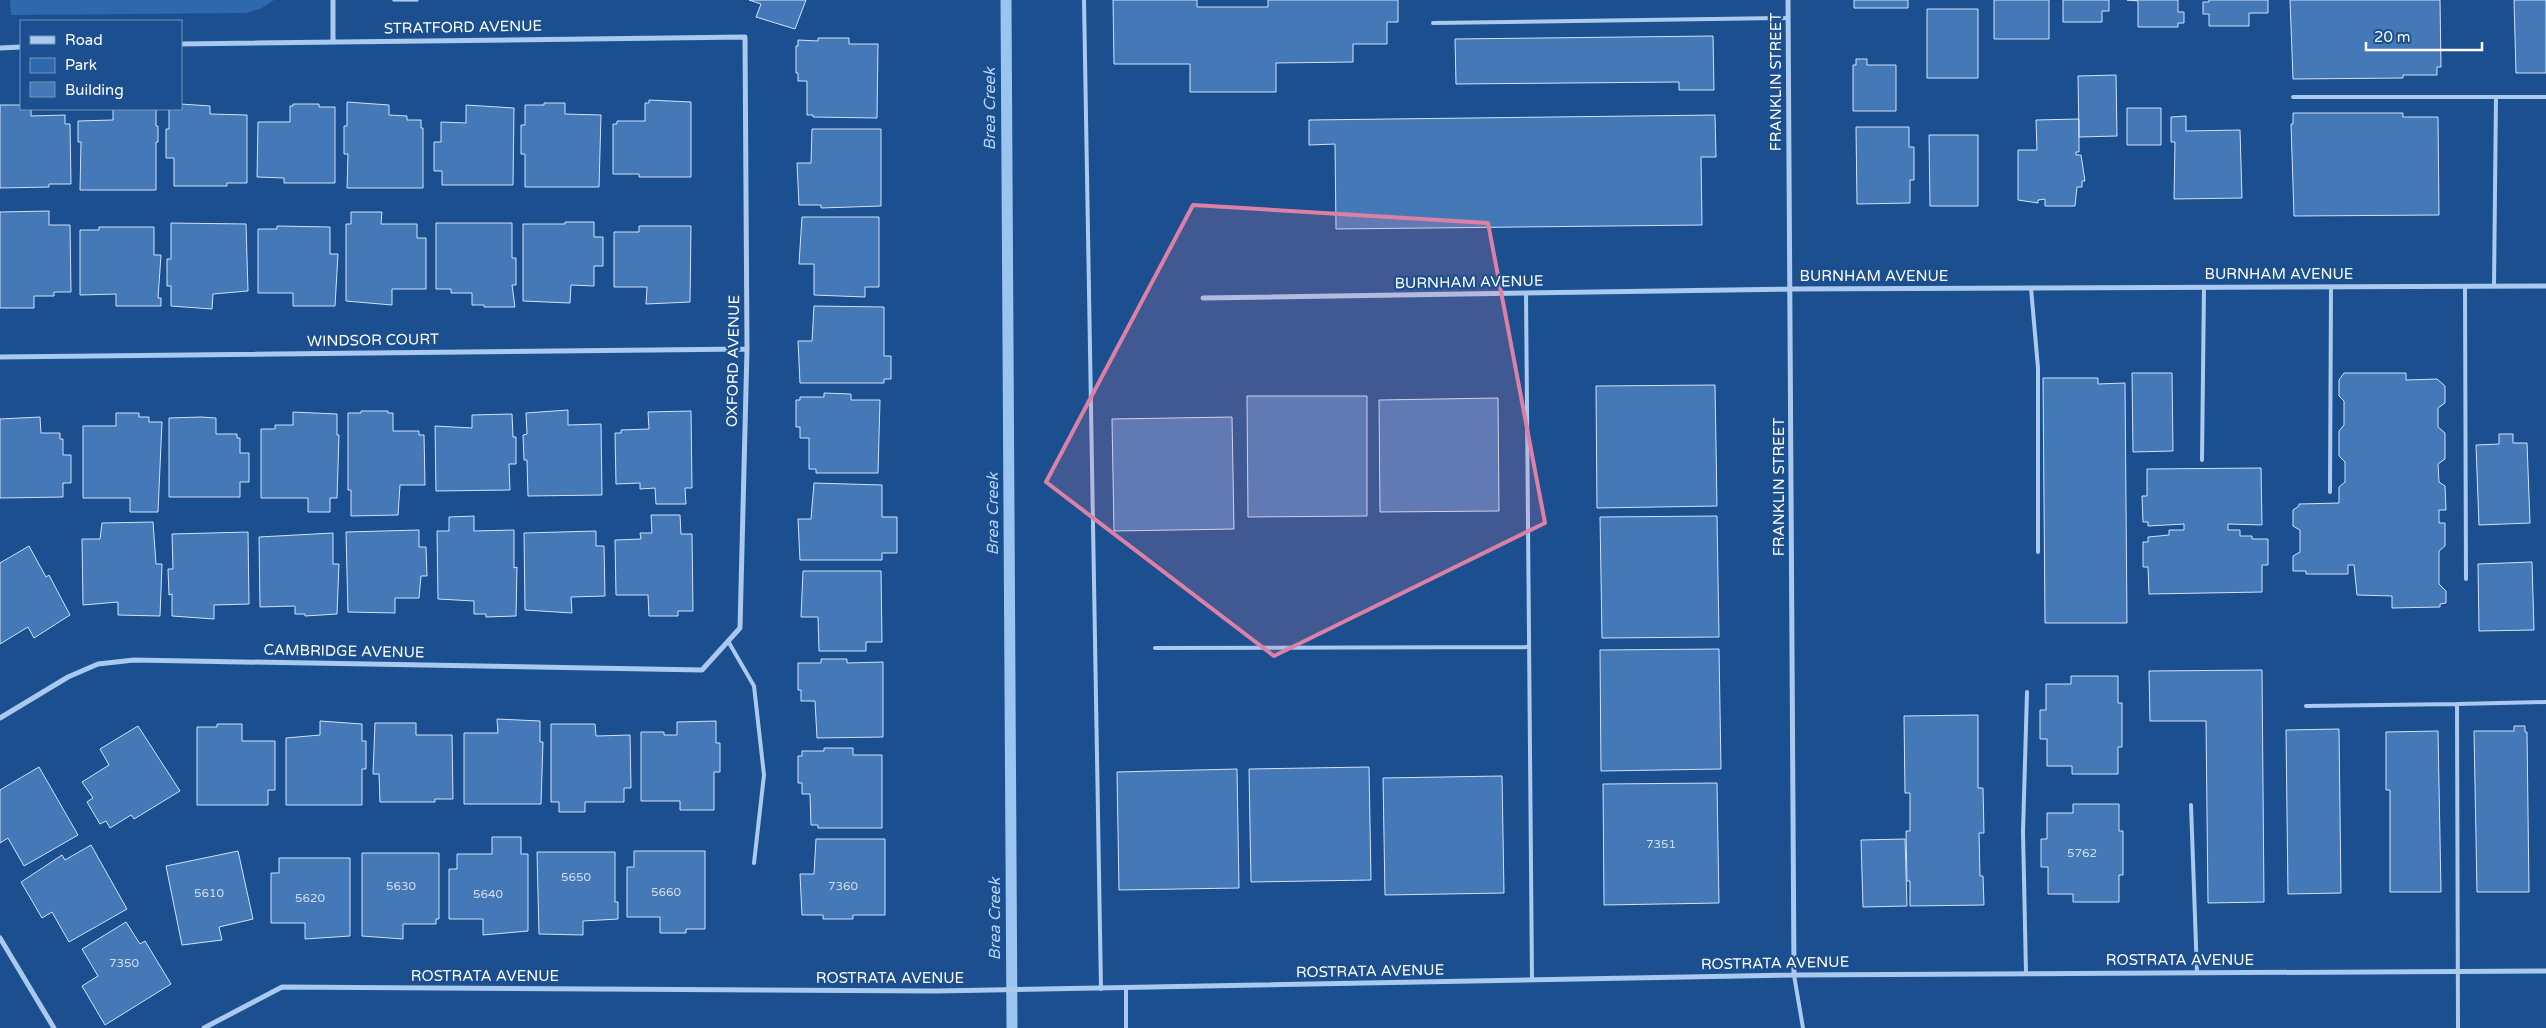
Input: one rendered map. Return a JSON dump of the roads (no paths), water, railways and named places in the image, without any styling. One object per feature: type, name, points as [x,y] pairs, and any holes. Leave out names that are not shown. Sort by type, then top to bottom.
[{"type":"street","points":[[332,0],[333,41]]},
{"type":"street","name":"FRANKLIN STREET","points":[[1788,0],[1794,975]]},
{"type":"street","name":"STRATFORD AVENUE","points":[[182,44],[745,37]]},
{"type":"street","name":"OXFORD AVENUE","points":[[702,670],[740,628],[747,349],[745,37]]},
{"type":"street","points":[[0,48],[20,47]]},
{"type":"street","name":"BURNHAM AVENUE","points":[[1203,298],[1790,289],[2546,286]]},
{"type":"street","name":"WINDSOR COURT","points":[[0,357],[747,349]]},
{"type":"street","name":"CAMBRIDGE AVENUE","points":[[0,718],[68,677],[90,667],[98,664],[134,660],[702,670]]},
{"type":"street","points":[[0,938],[54,1028]]},
{"type":"street","name":"ROSTRATA AVENUE","points":[[204,1028],[282,987],[935,991],[1126,989],[1794,975],[2546,972]]},
{"type":"lane","points":[[1084,0],[1101,989]]},
{"type":"lane","points":[[1433,23],[1788,18]]},
{"type":"lane","points":[[2293,97],[2546,97]]},
{"type":"lane","points":[[2494,286],[2496,97]]},
{"type":"lane","points":[[2465,286],[2466,579]]},
{"type":"lane","points":[[2202,460],[2204,287]]},
{"type":"lane","points":[[2330,492],[2332,287]]},
{"type":"lane","points":[[2031,288],[2038,368],[2038,552]]},
{"type":"lane","points":[[1526,293],[1532,980]]},
{"type":"lane","points":[[728,641],[754,686],[764,775],[754,863]]},
{"type":"lane","points":[[1155,648],[1529,647]]},
{"type":"lane","points":[[2026,974],[2023,832],[2027,692]]},
{"type":"lane","points":[[2306,706],[2546,702]]},
{"type":"lane","points":[[2457,704],[2458,1028]]},
{"type":"lane","points":[[2191,805],[2196,973]]},
{"type":"lane","points":[[1794,975],[1803,1028]]},
{"type":"lane","points":[[1126,989],[1126,1028]]},
{"type":"waterway","name":"Brea Creek","points":[[1006,0],[1012,1028]]}]
